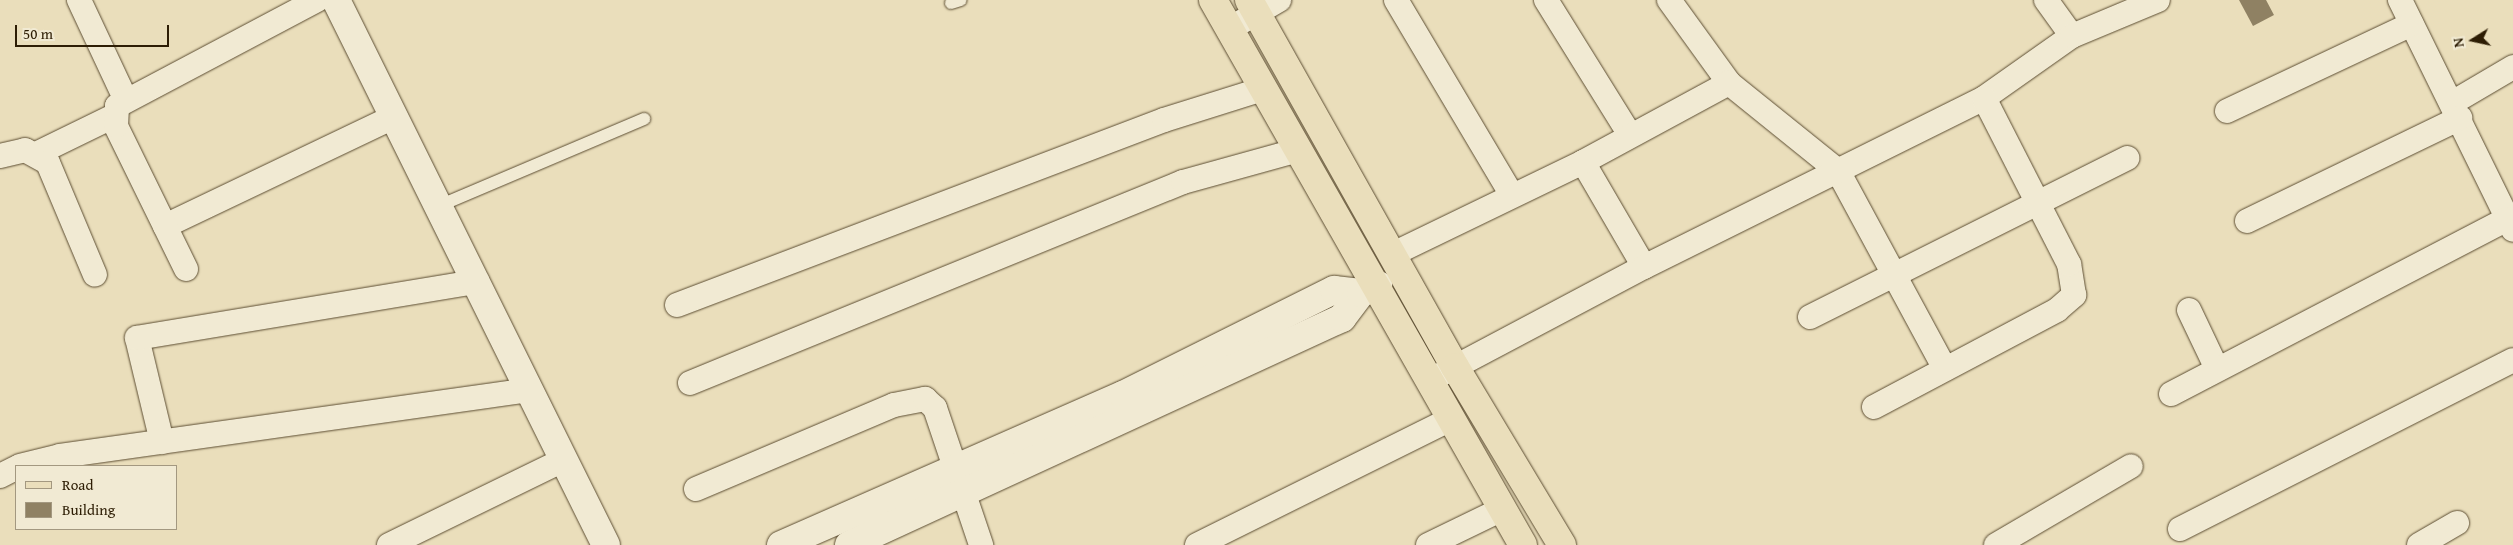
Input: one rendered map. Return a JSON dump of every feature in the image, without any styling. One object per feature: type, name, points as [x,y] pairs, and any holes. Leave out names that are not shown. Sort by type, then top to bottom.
[{"type":"main road","points":[[1213,0],[1298,150],[1369,289],[1430,380],[1523,545]]},
{"type":"main road","points":[[1262,4],[1396,264],[1455,367],[1562,545]]},
{"type":"street","points":[[79,0],[165,226],[186,269]]},
{"type":"street","points":[[1396,0],[1512,195]]},
{"type":"street","points":[[1546,0],[1630,135]]},
{"type":"street","points":[[1669,0],[1729,83],[1838,171],[1897,273],[1944,368]]},
{"type":"street","points":[[2046,0],[2072,36]]},
{"type":"street","points":[[1430,380],[1644,267],[1984,98],[2072,36],[2158,0]]},
{"type":"street","points":[[2171,394],[2217,369],[2510,224],[2400,0]]},
{"type":"street","points":[[38,153],[119,107],[336,1],[606,545]]},
{"type":"street","points":[[1229,29],[1262,4]]},
{"type":"street","points":[[2227,111],[2412,24]]},
{"type":"street","points":[[2248,221],[2456,111],[2513,67]]},
{"type":"street","points":[[782,545],[958,484],[1342,318],[1396,264],[1512,195],[1583,162],[1729,83]]},
{"type":"street","points":[[677,304],[1155,123],[1263,89]]},
{"type":"street","points":[[1874,407],[1944,368],[2057,310],[2074,295],[2070,264],[2036,204],[1984,98]]},
{"type":"street","points":[[165,226],[394,116]]},
{"type":"street","points":[[0,156],[25,150],[38,153],[48,163],[95,275]]},
{"type":"street","points":[[690,383],[1183,182],[1298,150]]},
{"type":"street","points":[[1810,317],[2127,158]]},
{"type":"street","points":[[1583,162],[1644,267]]},
{"type":"street","points":[[162,442],[137,338],[476,282]]},
{"type":"street","points":[[2189,310],[2217,369]]},
{"type":"street","points":[[2180,529],[2513,360]]},
{"type":"street","points":[[26,465],[162,442],[530,390]]},
{"type":"street","points":[[696,489],[910,399],[925,399],[935,408],[958,484],[982,545]]},
{"type":"street","points":[[1196,545],[1451,419]]},
{"type":"street","points":[[389,545],[563,460]]},
{"type":"street","points":[[1996,545],[2131,466]]},
{"type":"street","points":[[0,476],[15,468]]},
{"type":"street","points":[[849,545],[958,484]]},
{"type":"street","points":[[1428,545],[1502,509]]},
{"type":"street","points":[[2419,545],[2457,523]]},
{"type":"lane","points":[[439,206],[644,119]]},
{"type":"building","points":[[2239,0],[2266,0],[2274,15],[2253,26]]}]
